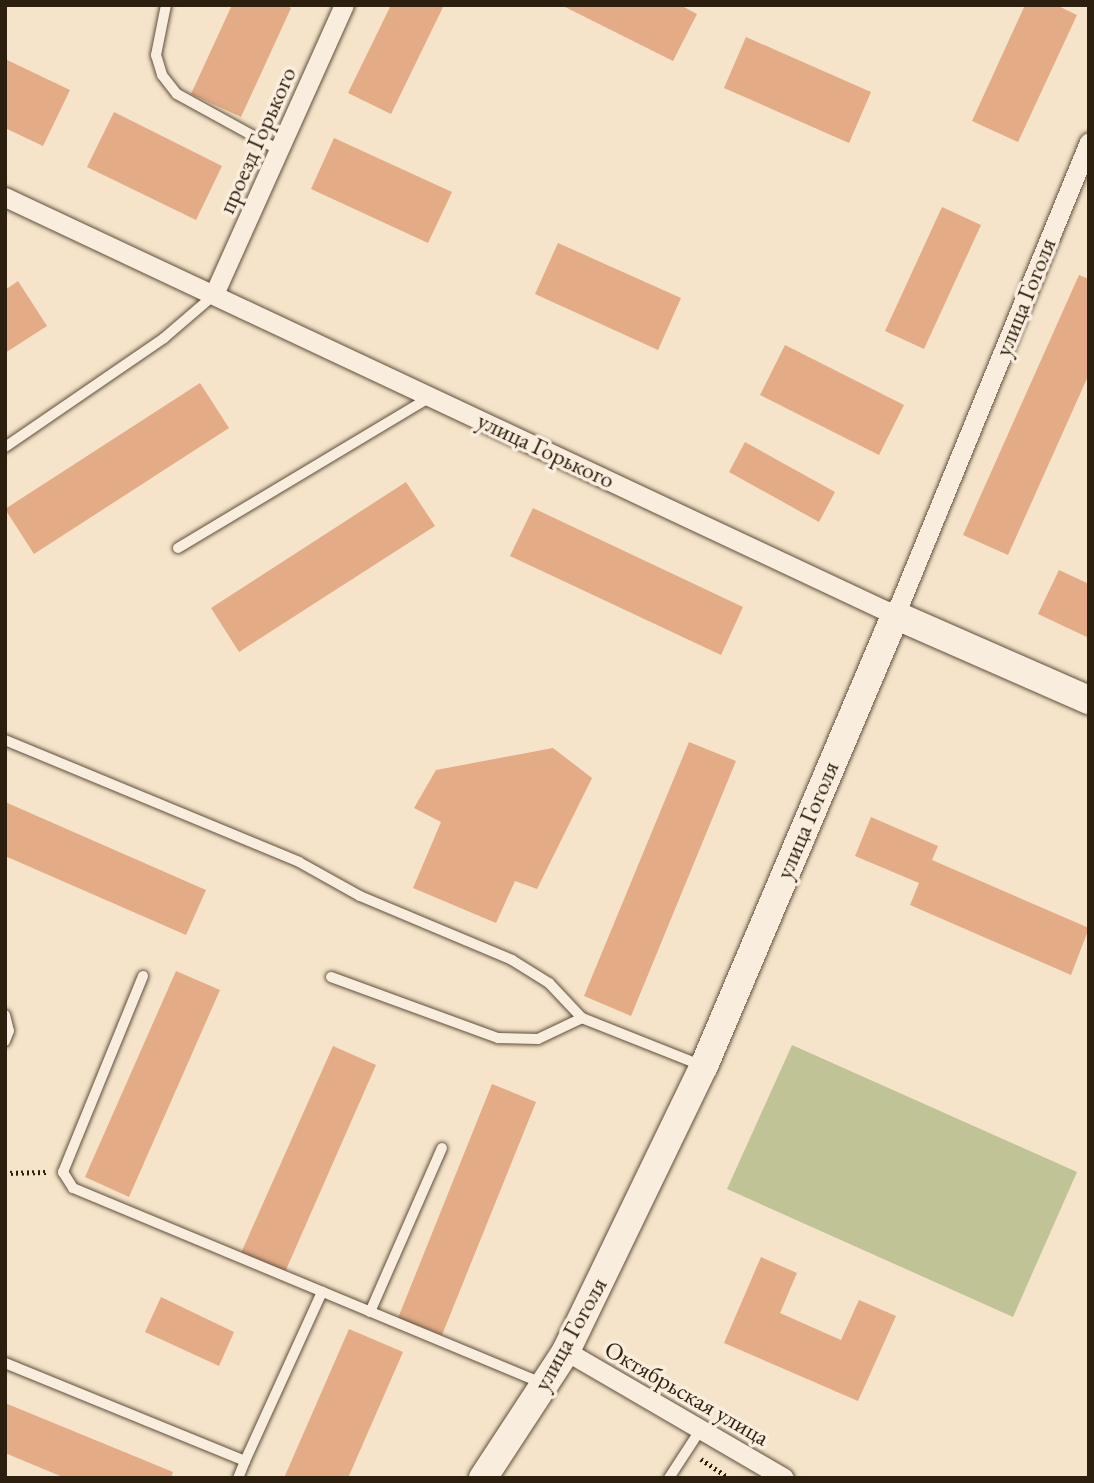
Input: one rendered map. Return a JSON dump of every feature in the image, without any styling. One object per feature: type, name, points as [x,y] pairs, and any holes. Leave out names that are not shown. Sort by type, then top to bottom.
[{"type":"street","name":"проезд Горького","points":[[214,294],[344,5]]},
{"type":"street","name":"улица Гоголя","points":[[483,1478],[566,1351],[704,1066],[895,615],[1089,142]]},
{"type":"street","name":"улица Горького","points":[[5,197],[895,615],[1089,700]]},
{"type":"street","name":"Октябрьская улица","points":[[566,1351],[784,1478]]},
{"type":"lane","points":[[166,5],[156,55],[162,75],[177,94],[279,150]]},
{"type":"lane","points":[[5,447],[164,338],[214,294]]},
{"type":"lane","points":[[178,548],[431,396]]},
{"type":"lane","points":[[5,740],[299,862],[360,897],[512,960],[549,984],[582,1018],[704,1066]]},
{"type":"lane","points":[[143,976],[64,1172],[73,1188],[544,1384]]},
{"type":"lane","points":[[331,977],[498,1038],[538,1039],[582,1018]]},
{"type":"lane","points":[[5,1015],[9,1031],[5,1041]]},
{"type":"lane","points":[[370,1312],[442,1148]]},
{"type":"lane","points":[[238,1478],[322,1292]]},
{"type":"lane","points":[[5,1363],[244,1461]]},
{"type":"lane","points":[[668,1478],[701,1429]]},
{"type":"path","points":[[5,1172],[64,1172]]},
{"type":"path","points":[[687,1451],[729,1478]]},
{"type":"green space","points":[[792,1045],[1077,1172],[1013,1317],[727,1189]]},
{"type":"building","points":[[232,5],[284,5],[291,8],[241,117],[191,94]]},
{"type":"building","points":[[391,5],[444,5],[391,114],[348,93]]},
{"type":"building","points":[[561,5],[680,5],[697,14],[673,61]]},
{"type":"building","points":[[1025,5],[1056,5],[1077,15],[1018,142],[972,121]]},
{"type":"building","points":[[746,37],[871,92],[849,143],[724,88]]},
{"type":"building","points":[[5,59],[70,90],[43,146],[5,128]]},
{"type":"building","points":[[114,112],[222,166],[196,220],[87,167]]},
{"type":"building","points":[[334,138],[452,192],[428,243],[311,189]]},
{"type":"building","points":[[942,207],[981,225],[924,349],[885,331]]},
{"type":"building","points":[[558,243],[681,298],[658,350],[535,294]]},
{"type":"building","points":[[1079,275],[1089,279],[1089,374],[1008,555],[963,535]]},
{"type":"building","points":[[18,281],[47,326],[5,353],[5,290]]},
{"type":"building","points":[[785,345],[904,405],[879,455],[760,395]]},
{"type":"building","points":[[200,383],[229,428],[34,554],[5,509]]},
{"type":"building","points":[[745,442],[835,492],[819,522],[729,472]]},
{"type":"building","points":[[406,482],[435,526],[239,652],[211,608]]},
{"type":"building","points":[[533,508],[743,607],[721,655],[510,556]]},
{"type":"building","points":[[1059,570],[1089,584],[1089,638],[1038,614]]},
{"type":"building","points":[[689,742],[736,761],[631,1016],[584,996]]},
{"type":"building","points":[[553,748],[592,778],[537,889],[515,881],[496,923],[413,888],[441,822],[414,808],[436,770]]},
{"type":"building","points":[[5,802],[206,890],[186,935],[5,856]]},
{"type":"building","points":[[871,817],[938,846],[932,860],[1089,928],[1071,975],[910,905],[919,883],[855,856]]},
{"type":"building","points":[[176,971],[220,990],[129,1197],[85,1177]]},
{"type":"building","points":[[333,1046],[376,1065],[285,1272],[241,1253]]},
{"type":"building","points":[[492,1084],[536,1102],[442,1335],[398,1318]]},
{"type":"building","points":[[761,1257],[797,1273],[780,1313],[841,1340],[859,1300],[896,1316],[858,1401],[724,1343]]},
{"type":"building","points":[[161,1297],[234,1332],[219,1366],[145,1332]]},
{"type":"building","points":[[349,1329],[403,1352],[348,1478],[284,1478]]},
{"type":"building","points":[[5,1403],[173,1472],[171,1478],[65,1478],[5,1453]]}]
